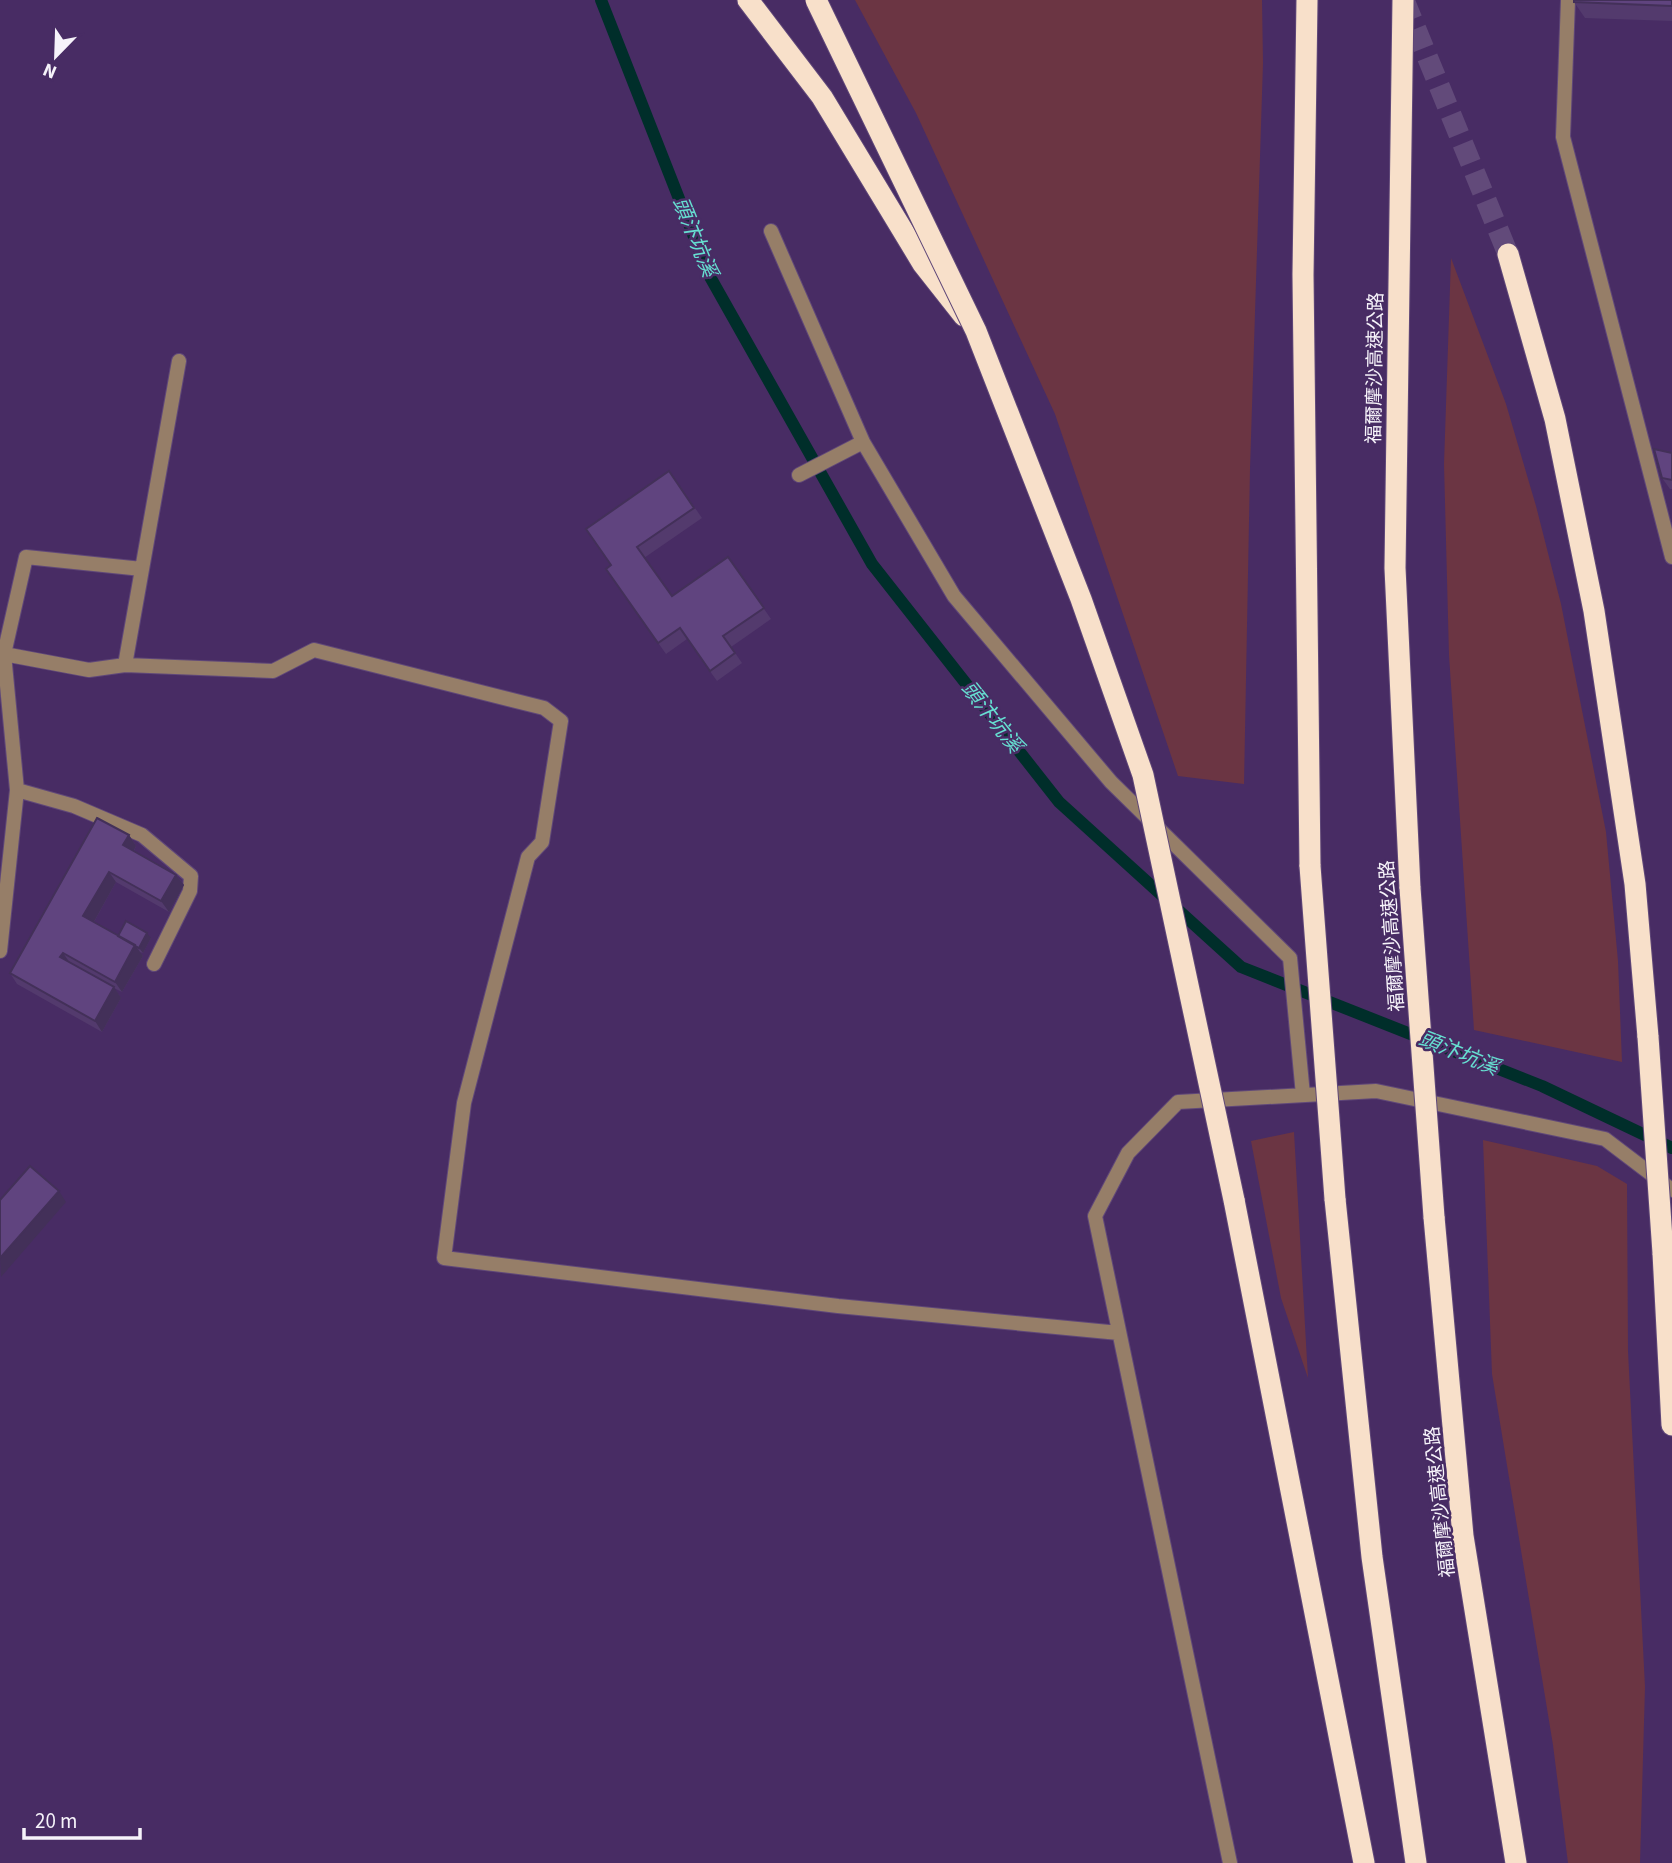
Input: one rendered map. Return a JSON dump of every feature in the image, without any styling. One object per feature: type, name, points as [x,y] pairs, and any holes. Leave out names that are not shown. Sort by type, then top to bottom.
[{"type":"highway","points":[[748,0],[822,97],[922,264],[976,331]]},
{"type":"highway","points":[[816,0],[976,331],[1081,599],[1143,775],[1234,1200],[1364,1863]]},
{"type":"highway","points":[[1307,0],[1303,275],[1310,866],[1335,1199],[1372,1557],[1416,1863]]},
{"type":"highway","name":"福爾摩沙高速公路","points":[[1403,0],[1395,568],[1410,888],[1434,1217],[1463,1536],[1516,1863]]},
{"type":"highway","points":[[1508,254],[1555,419],[1594,611],[1635,884],[1663,1253],[1672,1425]]},
{"type":"lane","points":[[1568,0],[1563,137],[1672,557]]},
{"type":"lane","points":[[771,231],[863,442],[954,596],[1111,782],[1290,958],[1303,1095]]},
{"type":"lane","points":[[125,665],[179,361]]},
{"type":"lane","points":[[799,475],[863,442]]},
{"type":"lane","points":[[0,951],[17,790],[4,654],[26,557],[142,569]]},
{"type":"lane","points":[[4,654],[89,670],[125,665],[273,671],[314,650],[544,708],[561,721],[542,842],[528,857],[464,1103],[444,1258],[838,1306],[1119,1333]]},
{"type":"lane","points":[[17,790],[74,806],[142,835],[191,876],[190,891],[154,964]]},
{"type":"lane","points":[[1230,1863],[1095,1216],[1128,1153],[1178,1102],[1376,1091],[1605,1139],[1672,1190]]},
{"type":"shaded area","points":[[855,0],[1262,0],[1263,63],[1250,469],[1244,784],[1178,776],[1055,414],[916,113]]},
{"type":"shaded area","points":[[1451,258],[1506,404],[1561,604],[1606,832],[1618,961],[1622,1062],[1474,1030],[1449,655],[1444,464]]},
{"type":"shaded area","points":[[1294,1132],[1308,1378],[1281,1298],[1251,1141]]},
{"type":"shaded area","points":[[1483,1140],[1597,1166],[1627,1184],[1628,1351],[1645,1687],[1640,1863],[1568,1863],[1553,1745],[1492,1374]]},
{"type":"building","points":[[1672,0],[1672,6],[1574,2]]},
{"type":"building","points":[[1654,449],[1672,453],[1672,480],[1662,478]]},
{"type":"building","points":[[669,471],[694,508],[637,547],[672,596],[728,557],[764,608],[723,636],[735,653],[710,671],[680,628],[658,643],[606,569],[611,565],[586,529]]},
{"type":"building","points":[[97,818],[129,835],[123,845],[176,875],[161,901],[109,872],[83,916],[135,945],[115,982],[63,953],[60,957],[114,987],[95,1021],[10,973]]},
{"type":"building","points":[[126,921],[147,933],[139,948],[118,936]]},
{"type":"building","points":[[30,1166],[59,1191],[0,1258],[0,1200]]},
{"type":"waterway","name":"頭汴坑溪","points":[[601,0],[709,275],[872,564],[1059,802],[1241,967],[1542,1086],[1672,1148]]},
{"type":"tunnel","points":[[1404,0],[1508,254]]}]
